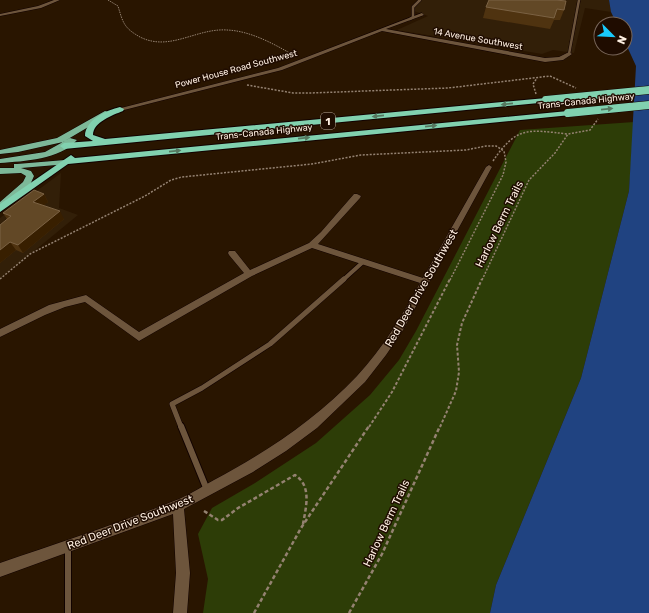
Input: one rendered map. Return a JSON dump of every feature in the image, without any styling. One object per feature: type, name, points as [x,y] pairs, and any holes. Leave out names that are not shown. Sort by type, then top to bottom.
[{"type":"highway","name":"Trans-Canada Highway","points":[[0,152],[649,90]]},
{"type":"highway","name":"Trans-Canada Highway","points":[[0,168],[649,105]]},
{"type":"highway","points":[[0,161],[40,156],[64,146],[99,120],[120,109]]},
{"type":"highway","points":[[11,151],[60,140],[95,119],[120,109]]},
{"type":"highway","points":[[99,120],[90,129],[89,136],[96,140],[110,142]]},
{"type":"highway","points":[[0,209],[76,155],[88,152],[235,134],[293,124]]},
{"type":"highway","points":[[0,209],[37,185],[63,171],[84,164],[136,154]]},
{"type":"highway","points":[[0,171],[21,170],[30,176],[27,183],[0,209]]},
{"type":"street","points":[[0,15],[39,7],[58,0]]},
{"type":"street","name":"Power House Road Southwest","points":[[120,109],[302,61],[422,14]]},
{"type":"street","name":"14 Avenue Southwest","points":[[382,30],[545,60],[556,60],[569,54]]},
{"type":"street","name":"Red Deer Drive Southwest","points":[[0,570],[68,547],[178,506],[207,491],[282,447],[313,424],[361,379],[383,352],[400,327],[426,282],[489,168]]},
{"type":"street","points":[[0,333],[38,313],[68,302],[86,298],[139,337],[249,274],[312,245],[324,234],[356,196]]},
{"type":"street","points":[[312,245],[426,282]]},
{"type":"street","points":[[232,253],[249,274]]},
{"type":"street","points":[[178,506],[182,541],[184,586],[180,613]]},
{"type":"lane","points":[[410,19],[413,17],[413,7],[420,0]]},
{"type":"lane","points":[[569,54],[579,0]]},
{"type":"lane","points":[[207,491],[172,404],[202,388],[270,344],[363,262]]},
{"type":"lane","points":[[68,547],[68,613]]},
{"type":"path","points":[[108,0],[119,5],[121,10],[120,20],[125,25],[144,38],[154,42],[170,43],[214,30],[230,29],[240,31],[273,44],[302,61]]},
{"type":"path","points":[[230,81],[275,90],[310,93],[448,88],[550,76],[556,77],[572,85],[580,92]]},
{"type":"path","points":[[536,96],[534,81],[540,77]]},
{"type":"path","points":[[489,168],[501,149],[513,136],[522,133],[568,134],[588,132],[596,124],[599,116]]},
{"type":"path","name":"Harlow Berm Trails","points":[[349,613],[382,554],[456,391],[458,381],[457,345],[462,323],[501,237],[529,180],[555,153],[568,134]]},
{"type":"path","points":[[0,279],[30,254],[171,180],[182,177],[312,164],[361,155],[466,150],[486,146],[496,146],[506,154],[505,170],[392,392],[303,526],[254,613]]},
{"type":"path","points":[[204,511],[218,520],[222,520],[238,508],[295,475],[302,479],[307,492],[303,526]]},
{"type":"shaded area","points":[[420,0],[609,0],[611,12],[585,8],[574,53],[553,50],[542,54],[397,30],[428,16],[411,10]]},
{"type":"shaded area","points":[[61,173],[59,208],[78,215],[0,279],[0,218]]},
{"type":"green space","points":[[634,122],[629,191],[581,378],[496,585],[490,613],[203,613],[208,579],[198,534],[212,508],[255,483],[316,443],[370,395],[399,360],[416,331],[520,130]]},
{"type":"water","points":[[609,0],[649,0],[649,613],[490,613],[496,585],[581,378],[629,191],[636,66],[631,56],[633,56],[633,16],[613,16]]},
{"type":"building","points":[[489,0],[566,1],[564,10],[557,9],[554,18],[486,7]]},
{"type":"building","points":[[34,190],[44,194],[33,202],[60,211],[18,245],[10,242],[0,250],[0,225],[11,216],[3,213]]}]
